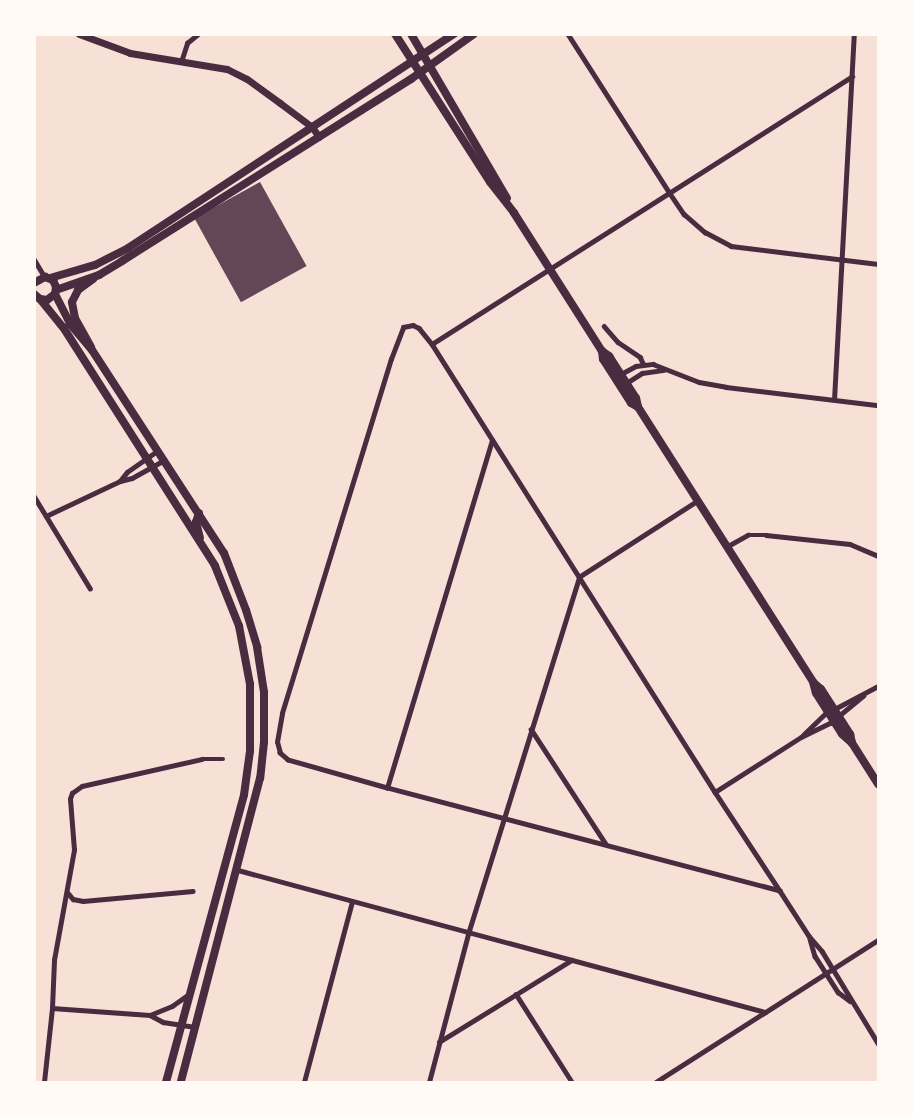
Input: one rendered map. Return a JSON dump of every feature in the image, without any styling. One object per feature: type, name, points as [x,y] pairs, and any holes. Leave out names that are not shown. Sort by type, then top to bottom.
[{"type":"main road","points":[[79,34],[130,53],[219,67],[236,73],[312,127],[320,137]]},
{"type":"main road","points":[[395,34],[490,182],[514,213],[602,351],[603,359],[617,375],[631,403],[638,407],[813,682],[816,693],[831,710],[879,784]]},
{"type":"main road","points":[[411,34],[497,178],[514,213]]},
{"type":"main road","points":[[34,283],[85,269],[128,248],[454,34]]},
{"type":"main road","points":[[181,1083],[260,778],[264,742],[264,692],[257,647],[246,610],[224,553],[92,350],[73,313],[72,302],[78,290],[99,275],[320,137],[474,34]]},
{"type":"main road","points":[[37,296],[47,300],[55,292],[99,275]]},
{"type":"main road","points":[[48,278],[55,283],[55,292],[70,324],[92,350]]},
{"type":"main road","points":[[37,296],[63,327],[201,544],[226,589],[242,639],[252,699],[250,751],[244,795],[166,1083]]},
{"type":"main road","points":[[199,513],[196,522],[201,544]]},
{"type":"street","points":[[181,62],[187,43],[198,34]]},
{"type":"street","points":[[568,34],[684,214],[705,232],[731,246],[879,264]]},
{"type":"street","points":[[834,399],[854,34]]},
{"type":"street","points":[[432,344],[852,76]]},
{"type":"street","points":[[34,259],[48,278]]},
{"type":"street","points":[[780,891],[387,788],[288,760],[280,753],[277,742],[282,713],[403,327],[412,325],[419,328],[432,344],[715,792],[780,891],[809,936],[834,969],[879,1043]]},
{"type":"street","points":[[604,326],[618,342],[640,357],[643,363]]},
{"type":"street","points":[[617,375],[643,363],[653,364],[664,370],[726,387],[879,405]]},
{"type":"street","points":[[623,385],[642,373],[664,370]]},
{"type":"street","points":[[387,788],[492,441]]},
{"type":"street","points":[[120,481],[127,472],[158,451]]},
{"type":"street","points":[[46,516],[120,481],[132,478],[164,459]]},
{"type":"street","points":[[34,496],[90,588]]},
{"type":"street","points":[[429,1083],[468,934],[579,577],[698,501]]},
{"type":"street","points":[[726,547],[748,535],[766,535],[850,544],[879,556]]},
{"type":"street","points":[[801,736],[831,710],[879,686]]},
{"type":"street","points":[[715,792],[801,736],[836,718],[862,696]]},
{"type":"street","points":[[531,729],[606,844]]},
{"type":"street","points":[[44,1083],[52,1008],[54,960],[68,894],[74,850],[70,799],[74,790],[82,786],[202,759],[224,759]]},
{"type":"street","points":[[238,870],[468,934],[765,1012]]},
{"type":"street","points":[[68,894],[83,901],[193,891]]},
{"type":"street","points":[[304,1083],[352,902]]},
{"type":"street","points":[[809,936],[815,956],[838,992],[852,1002]]},
{"type":"street","points":[[656,1083],[879,940]]},
{"type":"street","points":[[440,1042],[572,960]]},
{"type":"street","points":[[150,1015],[172,1006],[191,993]]},
{"type":"street","points":[[516,994],[572,1083]]},
{"type":"street","points":[[52,1008],[150,1015],[163,1022],[195,1027]]},
{"type":"building","points":[[260,182],[307,266],[241,302],[194,218]]}]
